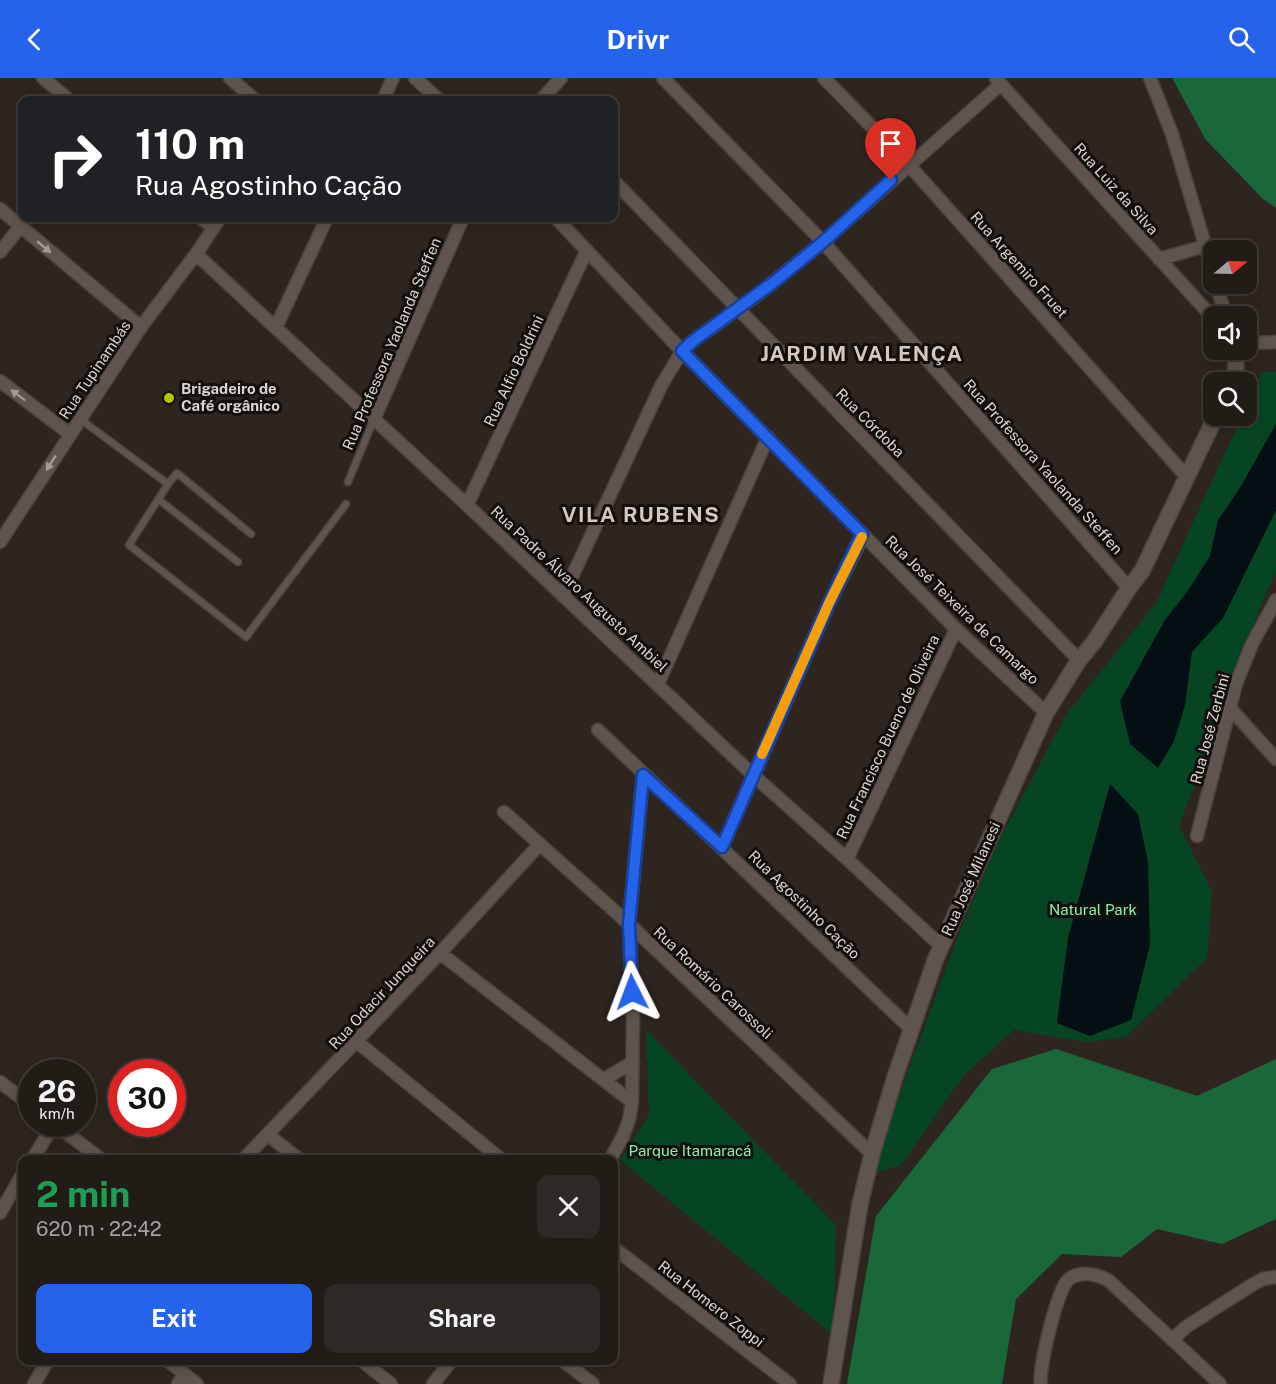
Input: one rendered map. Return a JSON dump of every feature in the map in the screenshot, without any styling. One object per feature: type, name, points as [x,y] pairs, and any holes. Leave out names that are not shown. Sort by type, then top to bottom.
[{"type":"street","points":[[43,78],[64,96]]},
{"type":"street","points":[[231,78],[251,96]]},
{"type":"street","points":[[385,96],[393,78]]},
{"type":"street","points":[[415,78],[435,96]]},
{"type":"street","points":[[545,96],[561,78]]},
{"type":"street","name":"Rua Professora Yaolanda Steffen","points":[[663,78],[823,242],[1129,588]]},
{"type":"street","name":"Rua Argemiro Fruet","points":[[824,78],[908,164],[1186,476]]},
{"type":"street","points":[[1150,78],[1172,135],[1203,240]]},
{"type":"street","points":[[563,596],[662,386],[682,351],[823,242],[998,81]]},
{"type":"street","name":"Rua Luiz da Silva","points":[[998,81],[1203,308]]},
{"type":"street","name":"Rua Córdoba","points":[[618,185],[1079,660]]},
{"type":"street","points":[[0,208],[141,327]]},
{"type":"street","points":[[276,327],[325,222]]},
{"type":"street","name":"Rua Professora Yaolanda Steffen","points":[[374,419],[461,222]]},
{"type":"street","name":"Rua José Teixeira de Camargo","points":[[560,222],[682,351],[956,629],[1046,713]]},
{"type":"street","name":"Rua Tupinambás","points":[[0,542],[141,327],[196,254],[216,223]]},
{"type":"street","points":[[0,252],[20,227]]},
{"type":"street","points":[[1159,259],[1203,247]]},
{"type":"street","name":"Rua Alfio Boldrini","points":[[467,505],[587,250]]},
{"type":"street","name":"Rua Padre Álvaro Augusto Ambiel","points":[[196,254],[467,505],[753,775],[941,946]]},
{"type":"street","points":[[1257,343],[1276,342]]},
{"type":"street","points":[[0,381],[70,434]]},
{"type":"street","name":"Rua José Milanesi","points":[[831,1384],[860,1204],[872,1154],[895,1077],[941,946],[1046,713],[1079,660],[1142,572],[1211,426]]},
{"type":"street","points":[[658,684],[768,437]]},
{"type":"street","points":[[722,847],[830,601],[862,534]]},
{"type":"street","name":"Rua José Zerbini","points":[[1197,836],[1229,707],[1244,662],[1276,600]]},
{"type":"street","name":"Rua Francisco Bueno de Oliveira","points":[[847,859],[956,629]]},
{"type":"street","points":[[1229,707],[1276,759]]},
{"type":"street","name":"Rua Agostinho Cação","points":[[598,730],[911,1029]]},
{"type":"street","points":[[613,1155],[629,1120],[632,1102],[629,924],[643,775]]},
{"type":"street","name":"Rua Romário Carossoli","points":[[504,812],[629,924],[872,1154]]},
{"type":"street","name":"Rua Odacir Junqueira","points":[[248,1155],[540,844]]},
{"type":"street","points":[[440,953],[632,1102]]},
{"type":"street","points":[[356,1041],[496,1155]]},
{"type":"street","points":[[603,1080],[633,1062]]},
{"type":"street","points":[[0,1082],[18,1096]]},
{"type":"street","points":[[268,1135],[294,1155]]},
{"type":"street","points":[[35,1155],[46,1137]]},
{"type":"street","points":[[71,1137],[95,1155]]},
{"type":"street","points":[[0,1213],[18,1182]]},
{"type":"street","name":"Rua Homero Zoppi","points":[[618,1251],[790,1384]]},
{"type":"street","points":[[1041,1384],[1041,1369],[1058,1300],[1067,1281],[1077,1275],[1093,1274],[1108,1280],[1220,1384]]},
{"type":"street","points":[[1172,1340],[1186,1327],[1255,1283],[1268,1277],[1276,1277]]},
{"type":"street","points":[[34,1384],[45,1365]]},
{"type":"street","points":[[171,1365],[181,1379],[197,1384]]},
{"type":"street","points":[[367,1365],[392,1384]]},
{"type":"street","points":[[433,1384],[448,1365]]},
{"type":"street","points":[[568,1365],[593,1384]]},
{"type":"lane","points":[[80,419],[168,484]]},
{"type":"lane","name":"Rua Professora Yaolanda Steffen","points":[[348,482],[374,419]]},
{"type":"lane","points":[[251,534],[177,473],[129,545],[246,637],[346,504]]},
{"type":"lane","points":[[158,499],[238,562]]},
{"type":"green space","points":[[1172,78],[1276,78],[1276,208],[1263,199],[1206,140]]},
{"type":"green space","name":"Natural Park","points":[[1262,372],[1276,372],[1276,571],[1179,826],[1212,892],[1207,958],[1126,1037],[1086,1042],[1014,1030],[964,1075],[901,1165],[870,1174],[958,936],[995,848],[1066,715],[1156,603],[1237,426],[1257,426],[1257,384]]},
{"type":"green space","name":"Parque Itamaracá","points":[[646,1030],[836,1225],[833,1335],[620,1160],[649,1115]]},
{"type":"green space","points":[[1056,1049],[1197,1096],[1276,1059],[1276,1219],[1222,1244],[1157,1229],[1121,1257],[1062,1254],[1016,1299],[1002,1384],[847,1384],[876,1216],[992,1069]]},
{"type":"shaded area","points":[[1276,424],[1276,510],[1223,618],[1192,652],[1185,705],[1174,741],[1158,768],[1130,744],[1120,701],[1165,620],[1187,592],[1210,556],[1218,520],[1240,488]]},
{"type":"shaded area","points":[[1110,784],[1138,814],[1148,862],[1150,945],[1131,1020],[1090,1036],[1057,1023],[1068,938]]},
{"type":"slow traffic","points":[[762,754],[830,601],[862,537]]},
{"type":"place","name":"Brigadeiro de Café orgânico","points":[[169,398]]},
{"type":"district","name":"JARDIM VALENÇA","points":[[862,354]]},
{"type":"district","name":"VILA RUBENS","points":[[641,515]]},
{"type":"route","points":[[632,992],[629,924],[643,775],[722,847],[830,601],[862,534],[682,351],[823,242],[891,180]]}]
